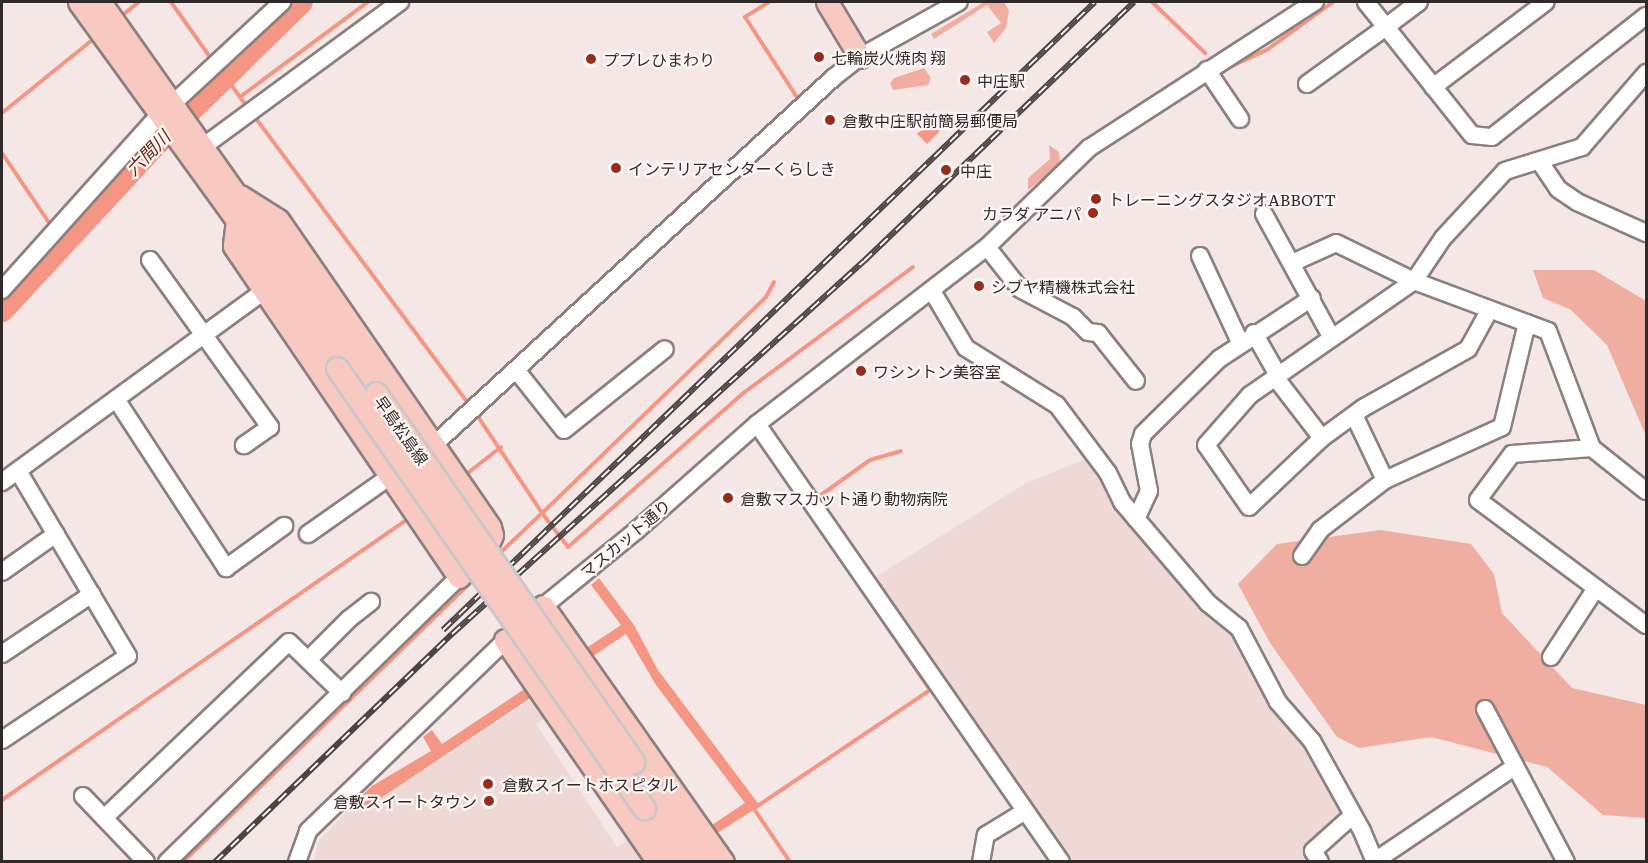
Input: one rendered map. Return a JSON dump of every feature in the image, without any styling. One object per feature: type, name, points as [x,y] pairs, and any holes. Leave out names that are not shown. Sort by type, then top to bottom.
[{"type":"main road","name":"早島松島線","points":[[79,2],[107,23],[184,133],[240,196],[633,762],[684,852]]},
{"type":"main road","points":[[827,2],[860,57]]},
{"type":"main road","name":"早島松島線","points":[[198,151],[237,220],[337,368],[644,808],[684,852]]},
{"type":"main road","points":[[237,220],[234,246],[392,475],[459,577],[492,535],[435,446],[278,220],[240,196]]},
{"type":"main road","points":[[543,606],[581,659],[684,852]]},
{"type":"main road","points":[[505,640],[538,688],[684,852],[723,861]]},
{"type":"street","points":[[2,290],[169,112],[282,2]]},
{"type":"street","points":[[198,151],[400,2]]},
{"type":"street","points":[[308,534],[435,446],[833,78],[860,57],[959,2]]},
{"type":"street","name":"マスカット通り","points":[[297,861],[308,831],[505,640],[637,530],[757,424],[987,247],[1089,148],[1314,2]]},
{"type":"street","points":[[1366,2],[1472,135],[1491,137],[1647,16]]},
{"type":"street","points":[[1307,84],[1419,2]]},
{"type":"street","points":[[1433,87],[1546,2]]},
{"type":"street","points":[[1207,70],[1240,119]]},
{"type":"street","points":[[1489,310],[1468,349],[1354,415],[1322,438],[1249,507],[1206,445],[1250,394],[1414,281],[1443,238],[1505,171],[1522,163],[1540,162],[1582,147],[1647,73]]},
{"type":"street","points":[[1540,162],[1547,177],[1567,196],[1647,233]]},
{"type":"street","points":[[1264,214],[1332,338]]},
{"type":"street","points":[[1292,263],[1336,243],[1414,281],[1548,330],[1592,448],[1647,491]]},
{"type":"street","points":[[987,247],[1020,289],[1073,317],[1088,332],[1098,333],[1136,381]]},
{"type":"street","points":[[1200,256],[1247,337],[1322,438]]},
{"type":"street","points":[[150,260],[270,427],[244,445]]},
{"type":"street","points":[[2,482],[265,290]]},
{"type":"street","points":[[932,291],[966,348],[1056,405],[1108,472],[1122,502],[1208,603],[1239,628],[1278,702],[1311,741],[1375,861],[1514,768]]},
{"type":"street","points":[[1136,519],[1149,491],[1140,444],[1143,434],[1247,337],[1312,298]]},
{"type":"street","points":[[1302,556],[1320,531],[1385,480],[1462,442],[1503,427],[1527,323]]},
{"type":"street","points":[[517,371],[564,430],[665,349]]},
{"type":"street","points":[[116,399],[226,568],[284,526]]},
{"type":"street","points":[[1354,415],[1385,480]]},
{"type":"street","points":[[757,424],[1024,812],[1061,861]]},
{"type":"street","points":[[1592,448],[1512,454],[1478,500],[1647,625]]},
{"type":"street","points":[[2,740],[128,656],[18,471]]},
{"type":"street","points":[[2,572],[56,534]]},
{"type":"street","points":[[167,861],[459,577]]},
{"type":"street","points":[[1551,657],[1596,588]]},
{"type":"street","points":[[2,654],[92,594]]},
{"type":"street","points":[[308,660],[371,602]]},
{"type":"street","points":[[104,818],[289,642],[342,693]]},
{"type":"street","points":[[1485,709],[1514,768],[1566,861]]},
{"type":"street","points":[[83,796],[146,861]]},
{"type":"street","points":[[981,861],[986,835],[1024,812]]},
{"type":"street","points":[[1320,861],[1313,851],[1352,816]]},
{"type":"shaded area","points":[[984,2],[1004,2],[1009,11],[1006,28],[994,43],[987,32],[1001,23],[987,5],[934,39],[931,34]]},
{"type":"shaded area","points":[[924,68],[931,78],[928,85],[893,90],[890,83],[894,78]]},
{"type":"shaded area","points":[[938,114],[947,124],[927,144],[917,134]]},
{"type":"shaded area","points":[[1049,145],[1059,152],[1060,164],[1028,190],[1028,178],[1050,159]]},
{"type":"shaded area","points":[[1533,270],[1594,270],[1646,301],[1646,436],[1607,345],[1571,310],[1543,298]]},
{"type":"shaded area","points":[[1090,457],[1237,629],[1306,735],[1346,813],[1316,861],[1065,861],[869,581],[1026,483]]},
{"type":"shaded area","points":[[1381,530],[1471,544],[1494,574],[1502,613],[1572,688],[1646,705],[1646,818],[1603,815],[1547,767],[1431,737],[1359,748],[1337,737],[1270,643],[1238,584],[1277,544]]},
{"type":"shaded area","points":[[599,578],[634,625],[658,670],[760,806],[711,837],[706,829],[745,803],[656,685],[626,634],[363,810],[356,801],[372,786],[431,751],[423,737],[432,730],[442,744],[621,625],[591,585]]},
{"type":"shaded area","name":"倉敷スイートホスピタル","points":[[540,694],[552,713],[536,724],[617,847],[636,834],[652,857],[645,862],[314,862],[318,842],[356,801],[363,810]]},
{"type":"waterway","points":[[119,18],[139,2]]},
{"type":"waterway","points":[[171,2],[212,60]]},
{"type":"waterway","name":"六間川","points":[[2,310],[155,145],[301,2]]},
{"type":"waterway","points":[[240,97],[368,2]]},
{"type":"waterway","points":[[769,2],[745,17],[798,99]]},
{"type":"waterway","points":[[1152,2],[1205,53]]},
{"type":"waterway","points":[[1232,66],[1268,49],[1333,2]]},
{"type":"waterway","points":[[2,113],[97,36]]},
{"type":"waterway","points":[[219,68],[248,108]]},
{"type":"waterway","points":[[254,116],[470,406]]},
{"type":"waterway","points":[[2,153],[52,227]]},
{"type":"waterway","name":"六間川","points":[[61,236],[67,241]]},
{"type":"waterway","points":[[774,282],[766,297],[542,513],[568,547],[742,394],[913,267]]},
{"type":"waterway","points":[[475,412],[542,513],[498,555]]},
{"type":"waterway","points":[[464,476],[501,447]]},
{"type":"waterway","points":[[814,500],[870,460],[901,451]]},
{"type":"waterway","points":[[756,807],[930,690],[811,515]]},
{"type":"waterway","points":[[2,800],[410,517]]},
{"type":"waterway","points":[[183,862],[476,577]]},
{"type":"waterway","points":[[752,806],[790,862]]},
{"type":"railway","points":[[443,630],[1095,2]]},
{"type":"railway","points":[[215,862],[452,634],[864,261],[1134,2]]},
{"type":"place","name":"七輪炭火焼肉 翔","points":[[819,57]]},
{"type":"place","name":"ププレひまわり","points":[[591,59]]},
{"type":"place","name":"中庄駅","points":[[965,80]]},
{"type":"place","name":"倉敷中庄駅前簡易郵便局","points":[[830,120]]},
{"type":"place","name":"インテリアセンターくらしき","points":[[616,168]]},
{"type":"place","name":"中庄","points":[[946,170]]},
{"type":"place","name":"トレーニングスタジオABBOTT","points":[[1096,199]]},
{"type":"place","name":"カラダ アニパ","points":[[1093,213]]},
{"type":"place","name":"シブヤ精機株式会社","points":[[979,286]]},
{"type":"place","name":"ワシントン美容室","points":[[861,371]]},
{"type":"place","name":"倉敷マスカット通り動物病院","points":[[728,498]]},
{"type":"place","name":"倉敷スイートホスピタル","points":[[488,784]]},
{"type":"place","name":"倉敷スイートタウン","points":[[489,801]]}]
